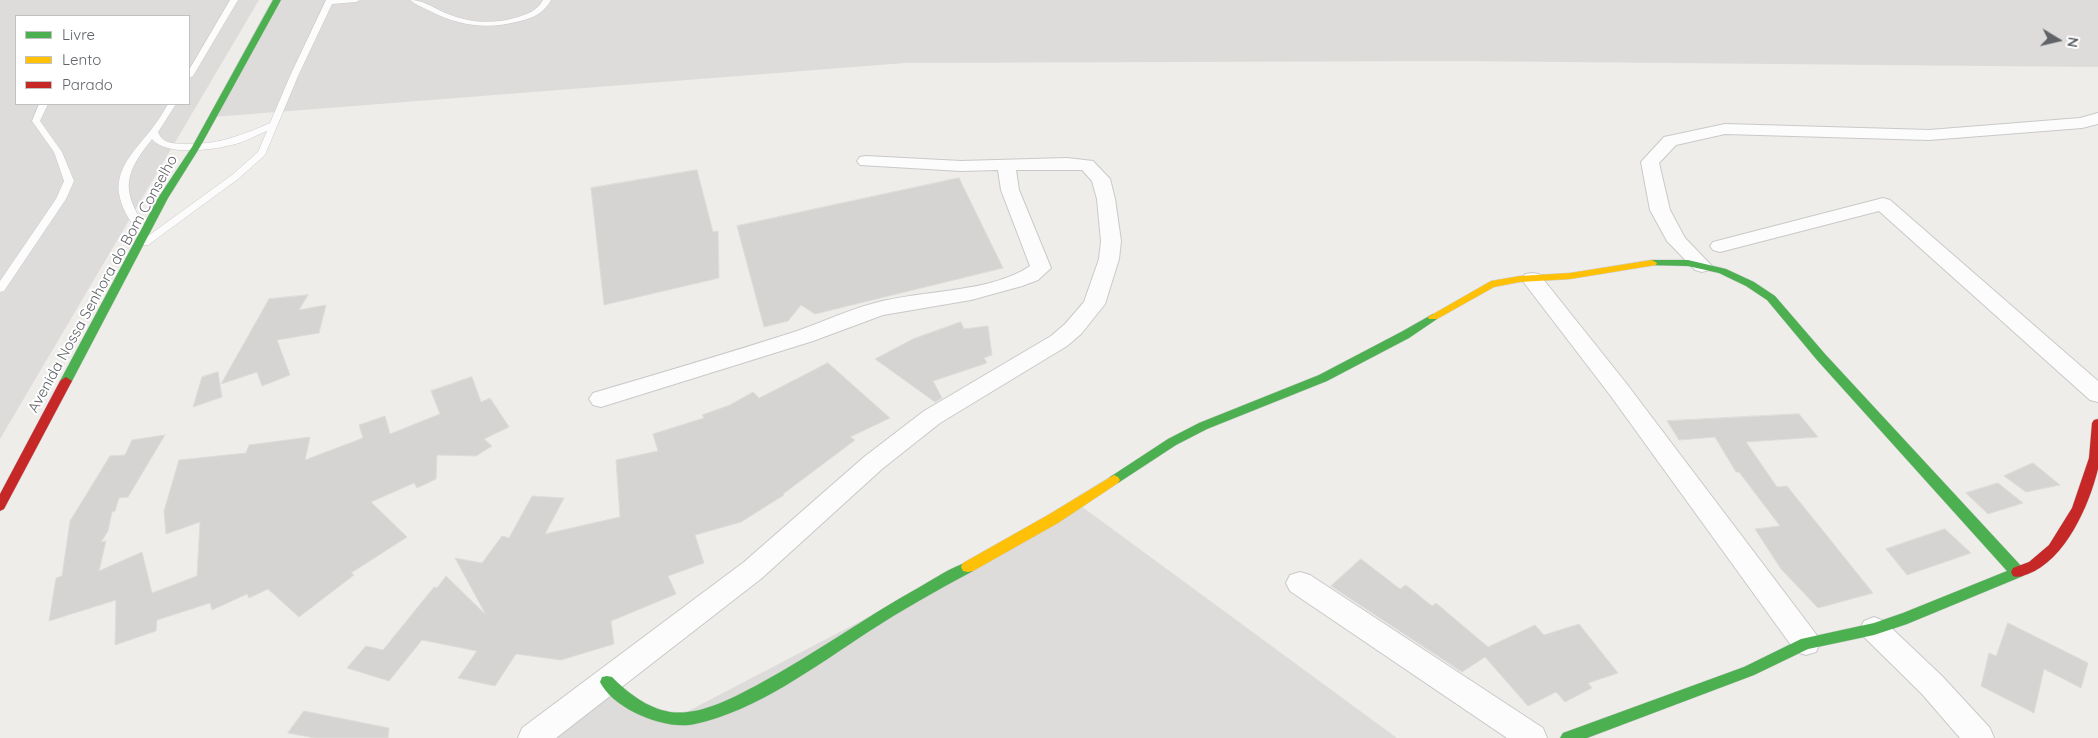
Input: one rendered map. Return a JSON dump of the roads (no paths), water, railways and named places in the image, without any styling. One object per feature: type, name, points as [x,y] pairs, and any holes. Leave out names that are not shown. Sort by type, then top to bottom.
[{"type":"street","name":"Avenida Nossa Senhora do Bom Conselho","points":[[0,506],[163,198],[196,147],[278,0]]},
{"type":"street","points":[[1702,266],[1677,241],[1660,210],[1650,162],[1670,141],[1725,129],[1929,135],[2082,123],[2098,118]]},
{"type":"street","points":[[533,738],[753,570],[873,463],[932,416],[1042,353],[1073,330],[1094,304],[1109,259],[1111,241],[1106,200],[1101,179],[1094,170],[1081,163],[961,166],[866,161]]},
{"type":"street","points":[[601,399],[806,336],[877,309],[964,294],[1017,281],[1037,272],[1041,266],[1010,190],[1006,165]]},
{"type":"street","points":[[1720,246],[1883,204],[2098,394]]},
{"type":"street","points":[[607,682],[620,695],[639,708],[673,720],[697,717],[738,702],[766,688],[886,613],[1053,519],[1172,442],[1203,426],[1323,378],[1405,335],[1462,299],[1491,284],[1570,276],[1662,262],[1688,263],[1729,274],[1750,284],[1771,298],[1821,357],[2016,573]]},
{"type":"street","points":[[1532,279],[1618,389],[1806,644]]},
{"type":"street","points":[[1568,738],[1749,671],[1806,644],[1874,629],[1907,618],[2034,566],[2054,549],[2078,509],[2095,458],[2098,423]]},
{"type":"street","points":[[1300,583],[1532,738]]},
{"type":"street","points":[[1874,629],[1932,685],[1979,738]]},
{"type":"lane","points":[[190,74],[234,0]]},
{"type":"lane","points":[[137,248],[235,177],[262,152],[294,76],[330,1],[356,0]]},
{"type":"lane","points":[[414,0],[436,12],[458,20],[484,26],[504,24],[533,15],[541,10],[547,0]]},
{"type":"lane","points":[[190,55],[203,53]]},
{"type":"lane","points":[[0,289],[61,199],[69,181],[58,152],[36,121],[40,107],[43,105]]},
{"type":"lane","points":[[144,234],[130,211],[124,194],[124,181],[131,159],[154,132],[171,105]]},
{"type":"lane","points":[[154,132],[161,145],[171,147],[216,146],[238,140],[275,124]]}]
